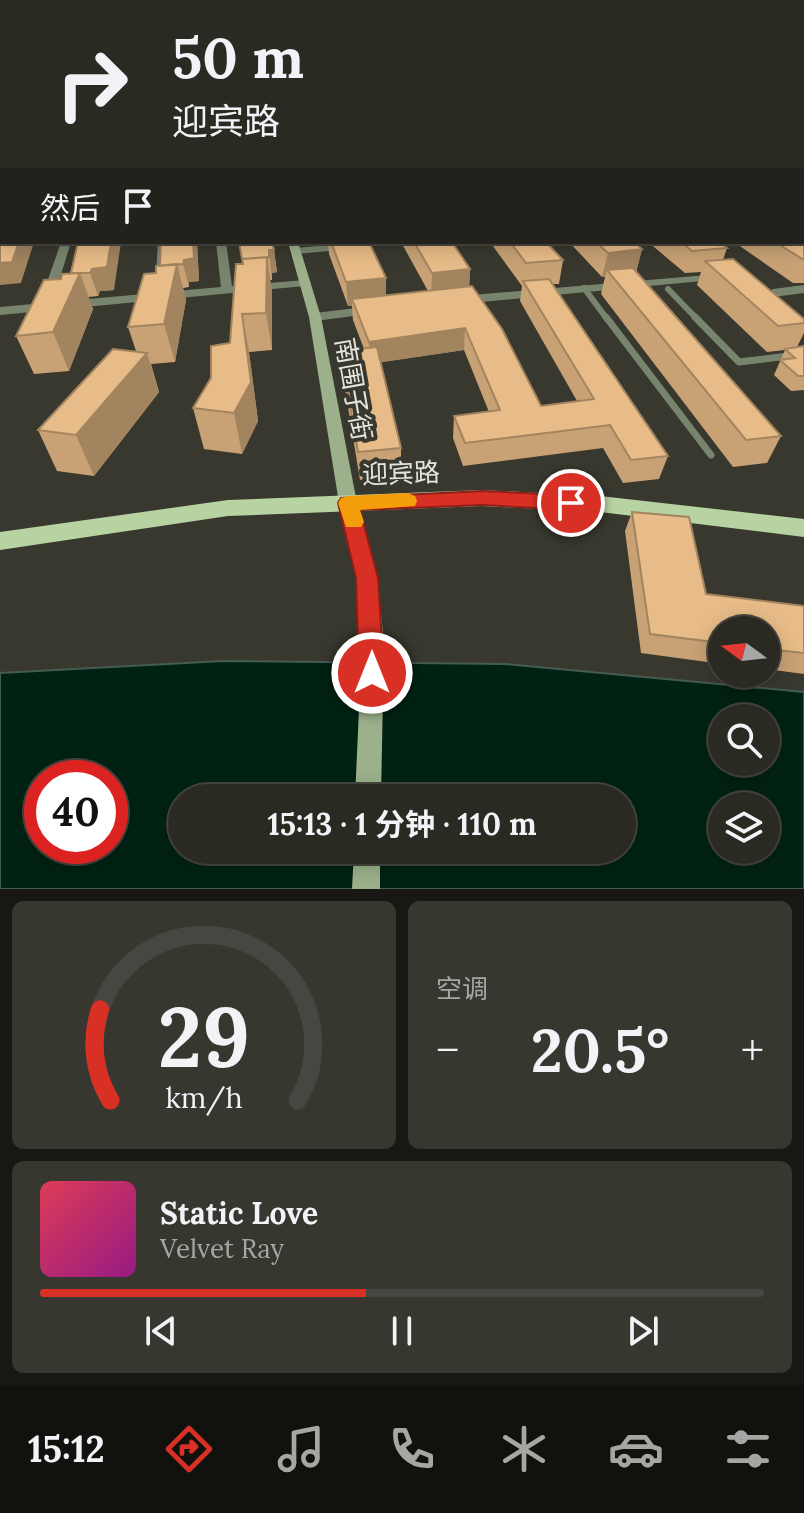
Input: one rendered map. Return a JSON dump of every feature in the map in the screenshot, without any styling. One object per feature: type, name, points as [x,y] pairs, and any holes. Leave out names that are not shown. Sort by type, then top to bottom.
[{"type":"main road","name":"迎宾路","points":[[0,541],[228,508],[482,498],[600,504],[804,528]]},
{"type":"street","points":[[44,309],[65,244]]},
{"type":"street","points":[[221,244],[227,291]]},
{"type":"street","name":"南围子街","points":[[295,246],[315,317],[348,503],[367,578],[373,642],[368,784]]},
{"type":"street","points":[[441,302],[734,275]]},
{"type":"street","points":[[0,311],[305,283]]},
{"type":"street","points":[[761,283],[783,302]]},
{"type":"street","points":[[773,293],[804,289]]},
{"type":"street","points":[[315,317],[383,309]]},
{"type":"street","points":[[366,889],[367,864]]},
{"type":"lane","points":[[158,298],[161,244]]},
{"type":"lane","points":[[295,246],[339,244]]},
{"type":"lane","points":[[584,288],[711,455]]},
{"type":"lane","points":[[668,289],[739,362],[804,354]]},
{"type":"shaded area","points":[[223,661],[505,664],[708,683],[708,688],[804,692],[804,889],[0,889],[0,673]]},
{"type":"building","points":[[0,244],[18,244],[12,262],[0,263]]},
{"type":"building","points":[[78,244],[111,244],[107,267],[92,269],[90,273],[71,273]]},
{"type":"building","points":[[161,244],[193,244],[194,258],[184,260],[183,264],[160,266]]},
{"type":"building","points":[[239,244],[272,244],[274,250],[269,250],[269,257],[242,259]]},
{"type":"building","points":[[332,244],[370,244],[386,278],[346,282]]},
{"type":"building","points":[[415,244],[453,244],[470,269],[432,273]]},
{"type":"building","points":[[512,244],[548,244],[563,260],[526,263]]},
{"type":"building","points":[[598,244],[636,244],[642,249],[608,253]]},
{"type":"building","points":[[683,244],[722,244],[727,248],[692,251]]},
{"type":"building","points":[[778,244],[804,244],[804,260]]},
{"type":"building","points":[[267,257],[266,313],[242,314],[251,382],[234,413],[193,408],[211,378],[211,346],[230,343],[236,264],[243,264],[242,259]]},
{"type":"building","points":[[733,259],[804,319],[804,323],[778,326],[705,261]]},
{"type":"building","points":[[177,264],[164,324],[128,327],[144,274],[156,273],[156,266]]},
{"type":"building","points":[[633,268],[781,436],[746,440],[607,270]]},
{"type":"building","points":[[80,273],[53,332],[16,336],[44,280],[61,279],[62,274]]},
{"type":"building","points":[[549,279],[668,456],[631,460],[610,425],[465,443],[454,416],[500,410],[465,328],[369,342],[352,299],[472,286],[502,329],[541,406],[594,399],[523,281]]},
{"type":"building","points":[[804,346],[804,376],[798,376],[780,360],[795,358],[785,349]]},
{"type":"building","points":[[377,347],[401,448],[358,452],[341,351]]},
{"type":"building","points":[[113,349],[147,353],[76,435],[38,430]]},
{"type":"building","points":[[632,512],[689,517],[706,594],[804,606],[804,653],[780,650],[780,616],[708,616],[708,641],[650,634]]},
{"type":"slow traffic","points":[[354,522],[348,503],[407,501]]},
{"type":"route","points":[[372,673],[373,642],[367,578],[348,503],[482,498],[571,503]]}]
